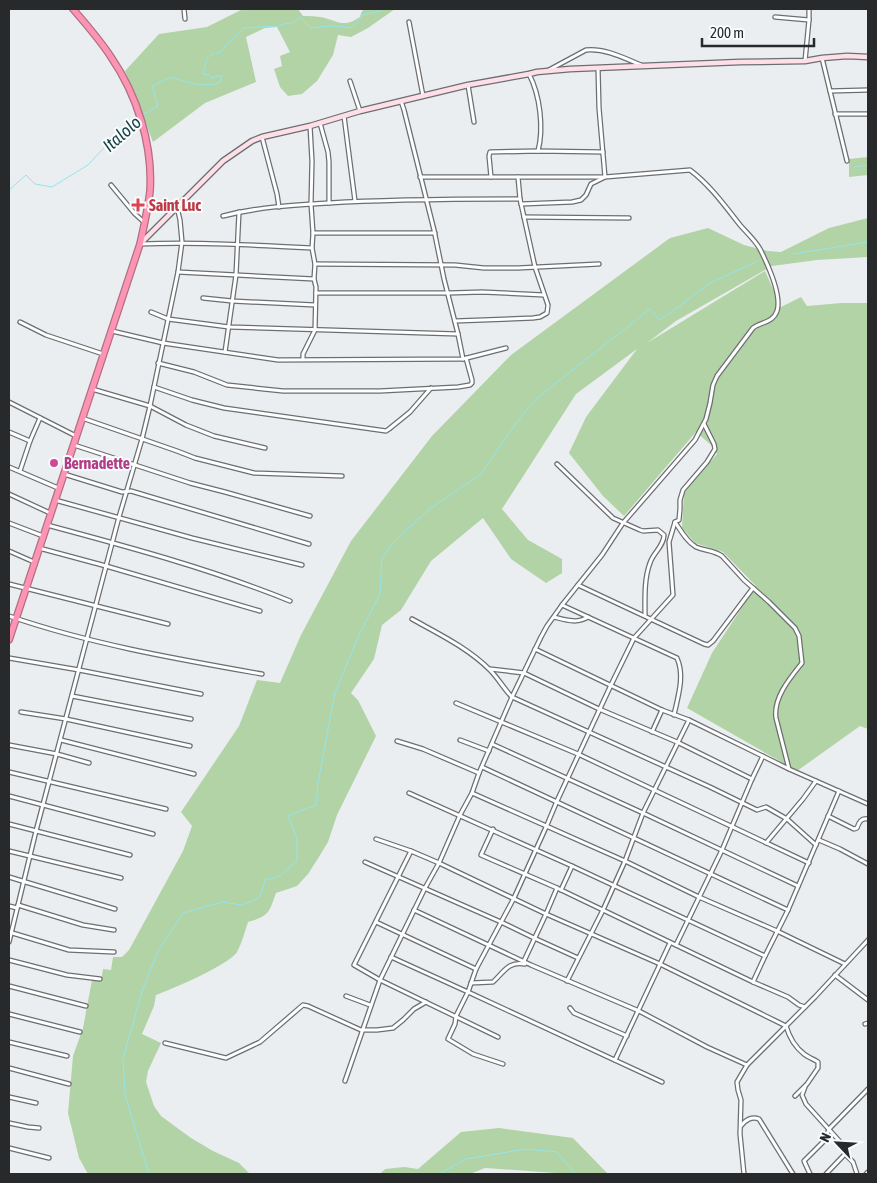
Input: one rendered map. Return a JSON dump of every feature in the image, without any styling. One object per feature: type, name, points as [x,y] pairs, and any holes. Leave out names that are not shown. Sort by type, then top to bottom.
[{"type":"highway","points":[[9,640],[140,244],[150,192],[149,156],[139,112],[119,68],[73,9]]},
{"type":"street","points":[[184,9],[185,19]]},
{"type":"street","points":[[804,61],[809,9]]},
{"type":"street","points":[[775,17],[809,20]]},
{"type":"street","points":[[409,22],[423,96]]},
{"type":"street","points":[[547,71],[591,49],[615,54],[644,66]]},
{"type":"street","points":[[140,244],[223,161],[243,146],[262,137],[310,126],[360,111],[468,85],[537,72],[740,62],[804,61],[847,56],[868,57]]},
{"type":"street","points":[[822,58],[847,161]]},
{"type":"street","points":[[598,68],[599,108],[605,177]]},
{"type":"street","points":[[528,74],[534,84],[538,99],[541,135],[538,151]]},
{"type":"street","points":[[350,81],[360,111]]},
{"type":"street","points":[[468,85],[474,122]]},
{"type":"street","points":[[830,91],[868,90]]},
{"type":"street","points":[[158,363],[194,372],[226,385],[283,391],[380,392],[458,387],[472,383],[464,358],[435,233],[401,101]]},
{"type":"street","points":[[835,114],[868,114]]},
{"type":"street","points":[[344,116],[355,201]]},
{"type":"street","points":[[320,123],[330,162],[329,203]]},
{"type":"street","points":[[303,359],[303,354],[315,330],[316,293],[310,204],[312,161],[310,126]]},
{"type":"street","points":[[262,137],[279,206]]},
{"type":"street","points":[[491,176],[490,152],[603,152]]},
{"type":"street","points":[[345,1081],[370,1005],[390,957],[439,863],[472,793],[512,697],[545,629],[602,555],[623,523],[698,435],[710,403],[713,385],[721,370],[752,328],[770,320],[777,312],[778,307],[773,280],[757,245],[714,194],[690,170],[605,177],[420,176]]},
{"type":"street","points":[[455,321],[540,317],[547,313],[548,309],[524,217],[518,176]]},
{"type":"street","points":[[223,216],[279,206],[426,198],[572,202],[582,200],[586,196],[591,184],[605,177]]},
{"type":"street","points":[[111,185],[145,224]]},
{"type":"street","points":[[9,942],[29,856],[150,406],[178,272],[182,242],[180,220],[176,207]]},
{"type":"street","points":[[225,352],[236,275],[239,212]]},
{"type":"street","points":[[524,217],[629,218]]},
{"type":"street","points":[[313,233],[435,233]]},
{"type":"street","points":[[140,244],[182,242],[312,248]]},
{"type":"street","points":[[314,264],[518,268],[599,264]]},
{"type":"street","points":[[178,272],[314,278]]},
{"type":"street","points":[[316,293],[482,292],[544,295]]},
{"type":"street","points":[[202,298],[315,305]]},
{"type":"street","points":[[151,312],[168,319],[229,327],[458,334]]},
{"type":"street","points":[[20,322],[46,335],[103,354]]},
{"type":"street","points":[[111,331],[162,343],[278,360],[464,358],[506,348]]},
{"type":"street","points":[[154,386],[192,400],[224,408],[383,430],[389,429],[410,412],[431,388]]},
{"type":"street","points":[[92,388],[150,406],[186,425],[214,436],[264,448]]},
{"type":"street","points":[[9,402],[76,436]]},
{"type":"street","points":[[20,471],[40,418]]},
{"type":"street","points":[[82,418],[195,458],[254,473],[342,476]]},
{"type":"street","points":[[503,1064],[478,1056],[448,1040],[476,969],[514,898],[578,754],[634,638],[673,595],[669,542],[676,522],[679,520],[680,500],[683,490],[707,462],[715,449],[704,423]]},
{"type":"street","points":[[9,432],[30,441]]},
{"type":"street","points":[[73,445],[190,483],[310,516]]},
{"type":"street","points":[[557,464],[613,518],[643,531],[658,530],[663,532],[662,544],[651,560],[647,571],[645,616]]},
{"type":"street","points":[[9,467],[59,488]]},
{"type":"street","points":[[64,474],[309,544]]},
{"type":"street","points":[[9,494],[50,513]]},
{"type":"street","points":[[55,500],[192,538],[302,565]]},
{"type":"street","points":[[676,522],[691,544],[720,554],[795,628],[799,636],[802,663],[782,692],[775,716],[790,769]]},
{"type":"street","points":[[9,523],[43,536]]},
{"type":"street","points":[[47,524],[174,560],[290,601]]},
{"type":"street","points":[[39,548],[260,611]]},
{"type":"street","points":[[9,551],[34,562]]},
{"type":"street","points":[[9,584],[168,624]]},
{"type":"street","points":[[578,585],[704,644],[713,641],[753,588]]},
{"type":"street","points":[[562,605],[678,659],[682,681],[674,715]]},
{"type":"street","points":[[9,616],[87,639],[262,674]]},
{"type":"street","points":[[554,617],[575,621],[589,617]]},
{"type":"street","points":[[412,619],[472,654],[489,669],[512,697],[757,810],[766,808],[787,819],[816,845]]},
{"type":"street","points":[[535,649],[662,710],[689,720],[868,804]]},
{"type":"street","points":[[9,658],[201,694]]},
{"type":"street","points":[[489,669],[524,673],[599,709],[677,742],[752,779]]},
{"type":"street","points":[[72,696],[191,718]]},
{"type":"street","points":[[456,703],[578,754],[809,863]]},
{"type":"street","points":[[652,732],[662,710]]},
{"type":"street","points":[[21,712],[66,719],[190,746]]},
{"type":"street","points":[[566,981],[602,910],[625,861],[643,813],[689,720]]},
{"type":"street","points":[[60,740],[194,774]]},
{"type":"street","points":[[460,740],[489,751]]},
{"type":"street","points":[[397,741],[423,749],[479,773]]},
{"type":"street","points":[[492,744],[798,886]]},
{"type":"street","points":[[9,745],[57,754],[89,763]]},
{"type":"street","points":[[676,945],[722,850],[763,756]]},
{"type":"street","points":[[482,767],[788,910]]},
{"type":"street","points":[[9,772],[166,809]]},
{"type":"street","points":[[766,844],[816,781]]},
{"type":"street","points":[[753,982],[788,910],[839,791]]},
{"type":"street","points":[[409,793],[614,884],[765,956]]},
{"type":"street","points":[[472,793],[547,825],[845,964]]},
{"type":"street","points":[[9,796],[153,834]]},
{"type":"street","points":[[828,816],[854,829],[857,828],[861,820],[864,818],[868,819]]},
{"type":"street","points":[[9,824],[130,855]]},
{"type":"street","points":[[492,830],[481,855],[525,873],[788,997],[805,1007]]},
{"type":"street","points":[[376,839],[439,863],[546,914],[660,964],[786,1026],[789,1036],[801,1051],[818,1062],[818,1068],[802,1095],[804,1101],[844,1145],[846,1151],[826,1174]]},
{"type":"street","points":[[819,840],[868,864]]},
{"type":"street","points":[[9,851],[121,878]]},
{"type":"street","points":[[410,851],[354,965],[380,980],[498,1037]]},
{"type":"street","points":[[365,862],[578,958]]},
{"type":"street","points":[[524,962],[546,914],[572,866]]},
{"type":"street","points":[[9,877],[115,909]]},
{"type":"street","points":[[9,906],[83,925],[114,930]]},
{"type":"street","points":[[414,910],[566,981],[638,1011],[707,1047],[747,1065]]},
{"type":"street","points":[[376,922],[476,969]]},
{"type":"street","points":[[10,933],[69,950],[114,952]]},
{"type":"street","points":[[744,1174],[740,1127],[741,1100],[737,1082],[747,1065],[868,940]]},
{"type":"street","points":[[615,1060],[670,942]]},
{"type":"street","points":[[390,957],[662,1082]]},
{"type":"street","points":[[9,960],[67,975],[100,979]]},
{"type":"street","points":[[471,983],[493,982],[503,970],[512,965],[520,963],[531,965]]},
{"type":"street","points":[[835,975],[868,1000]]},
{"type":"street","points":[[9,986],[86,1006]]},
{"type":"street","points":[[346,996],[370,1005]]},
{"type":"street","points":[[164,1043],[226,1058],[260,1042],[303,1005],[362,1030],[377,1030],[393,1028],[414,1009],[426,1002]]},
{"type":"street","points":[[570,1008],[578,1014],[627,1036]]},
{"type":"street","points":[[9,1014],[80,1032]]},
{"type":"street","points":[[9,1042],[67,1056]]},
{"type":"street","points":[[9,1068],[70,1084]]},
{"type":"street","points":[[795,1096],[807,1084]]},
{"type":"street","points":[[810,1174],[804,1162],[825,1140],[829,1129],[868,1089]]},
{"type":"street","points":[[9,1097],[36,1102]]},
{"type":"street","points":[[740,1127],[750,1119],[760,1119],[793,1174]]},
{"type":"street","points":[[9,1123],[39,1128]]},
{"type":"street","points":[[9,1148],[49,1158]]},
{"type":"street","points":[[845,1154],[853,1162],[857,1174]]},
{"type":"green space","points":[[243,9],[298,9],[303,16],[326,18],[344,23],[354,21],[360,17],[364,9],[395,9],[368,28],[351,37],[338,35],[333,55],[317,81],[302,94],[288,96],[280,87],[274,69],[282,66],[280,56],[290,52],[277,27],[265,28],[246,37],[256,82],[205,103],[153,142],[125,71],[159,34],[207,27]]},
{"type":"green space","points":[[868,157],[868,175],[849,177],[849,159]]},
{"type":"green space","points":[[868,218],[868,257],[817,260],[772,266],[676,321],[647,343],[765,271],[781,307],[801,297],[807,306],[868,303],[868,729],[860,726],[797,771],[687,708],[712,653],[756,586],[723,552],[695,543],[682,528],[684,493],[717,454],[711,445],[696,432],[624,516],[603,496],[569,453],[586,417],[637,349],[576,394],[502,509],[528,540],[562,559],[562,573],[546,583],[511,559],[483,518],[431,561],[401,610],[382,625],[374,659],[351,693],[358,700],[376,736],[337,815],[328,842],[317,860],[297,886],[276,893],[267,913],[260,918],[248,922],[239,948],[232,957],[200,976],[156,995],[154,1006],[142,1034],[161,1043],[148,1071],[146,1082],[154,1106],[161,1116],[191,1138],[239,1163],[250,1174],[88,1174],[79,1158],[68,1113],[73,1056],[83,1028],[92,980],[101,981],[103,969],[111,970],[113,957],[122,957],[129,950],[183,851],[192,826],[181,812],[239,726],[257,680],[280,683],[301,635],[351,541],[432,436],[511,355],[670,238],[708,228],[744,245],[781,252],[829,228]]},
{"type":"green space","points":[[499,1128],[573,1138],[608,1174],[557,1174],[485,1168],[470,1174],[380,1174],[385,1169],[404,1167],[418,1169],[461,1132]]},
{"type":"waterway","name":"Italolo","points":[[141,116],[158,106],[152,86],[171,77],[201,85],[219,83],[222,76],[212,78],[209,75],[203,74],[206,61],[209,56],[221,52],[244,28],[278,26],[293,23],[301,18],[311,28],[332,26],[352,28],[362,15],[384,9]]},
{"type":"waterway","name":"Italolo","points":[[9,190],[26,175],[35,184],[52,187],[88,165],[125,125],[138,118]]},
{"type":"waterway","points":[[854,167],[868,165]]},
{"type":"waterway","points":[[793,254],[868,242]]},
{"type":"waterway","points":[[149,1174],[125,1095],[123,1059],[142,991],[158,951],[183,913],[222,902],[242,905],[260,897],[265,880],[280,876],[297,861],[297,838],[288,816],[316,805],[318,783],[335,692],[360,633],[380,594],[382,558],[393,543],[428,510],[480,475],[519,419],[537,398],[650,309],[660,320],[710,283],[758,261]]},
{"type":"waterway","points":[[439,1174],[466,1159],[526,1149],[557,1152],[576,1174]]},
{"type":"place","name":"Saint Luc","points":[[138,205]]},
{"type":"place","name":"Bernadette","points":[[54,463]]}]
